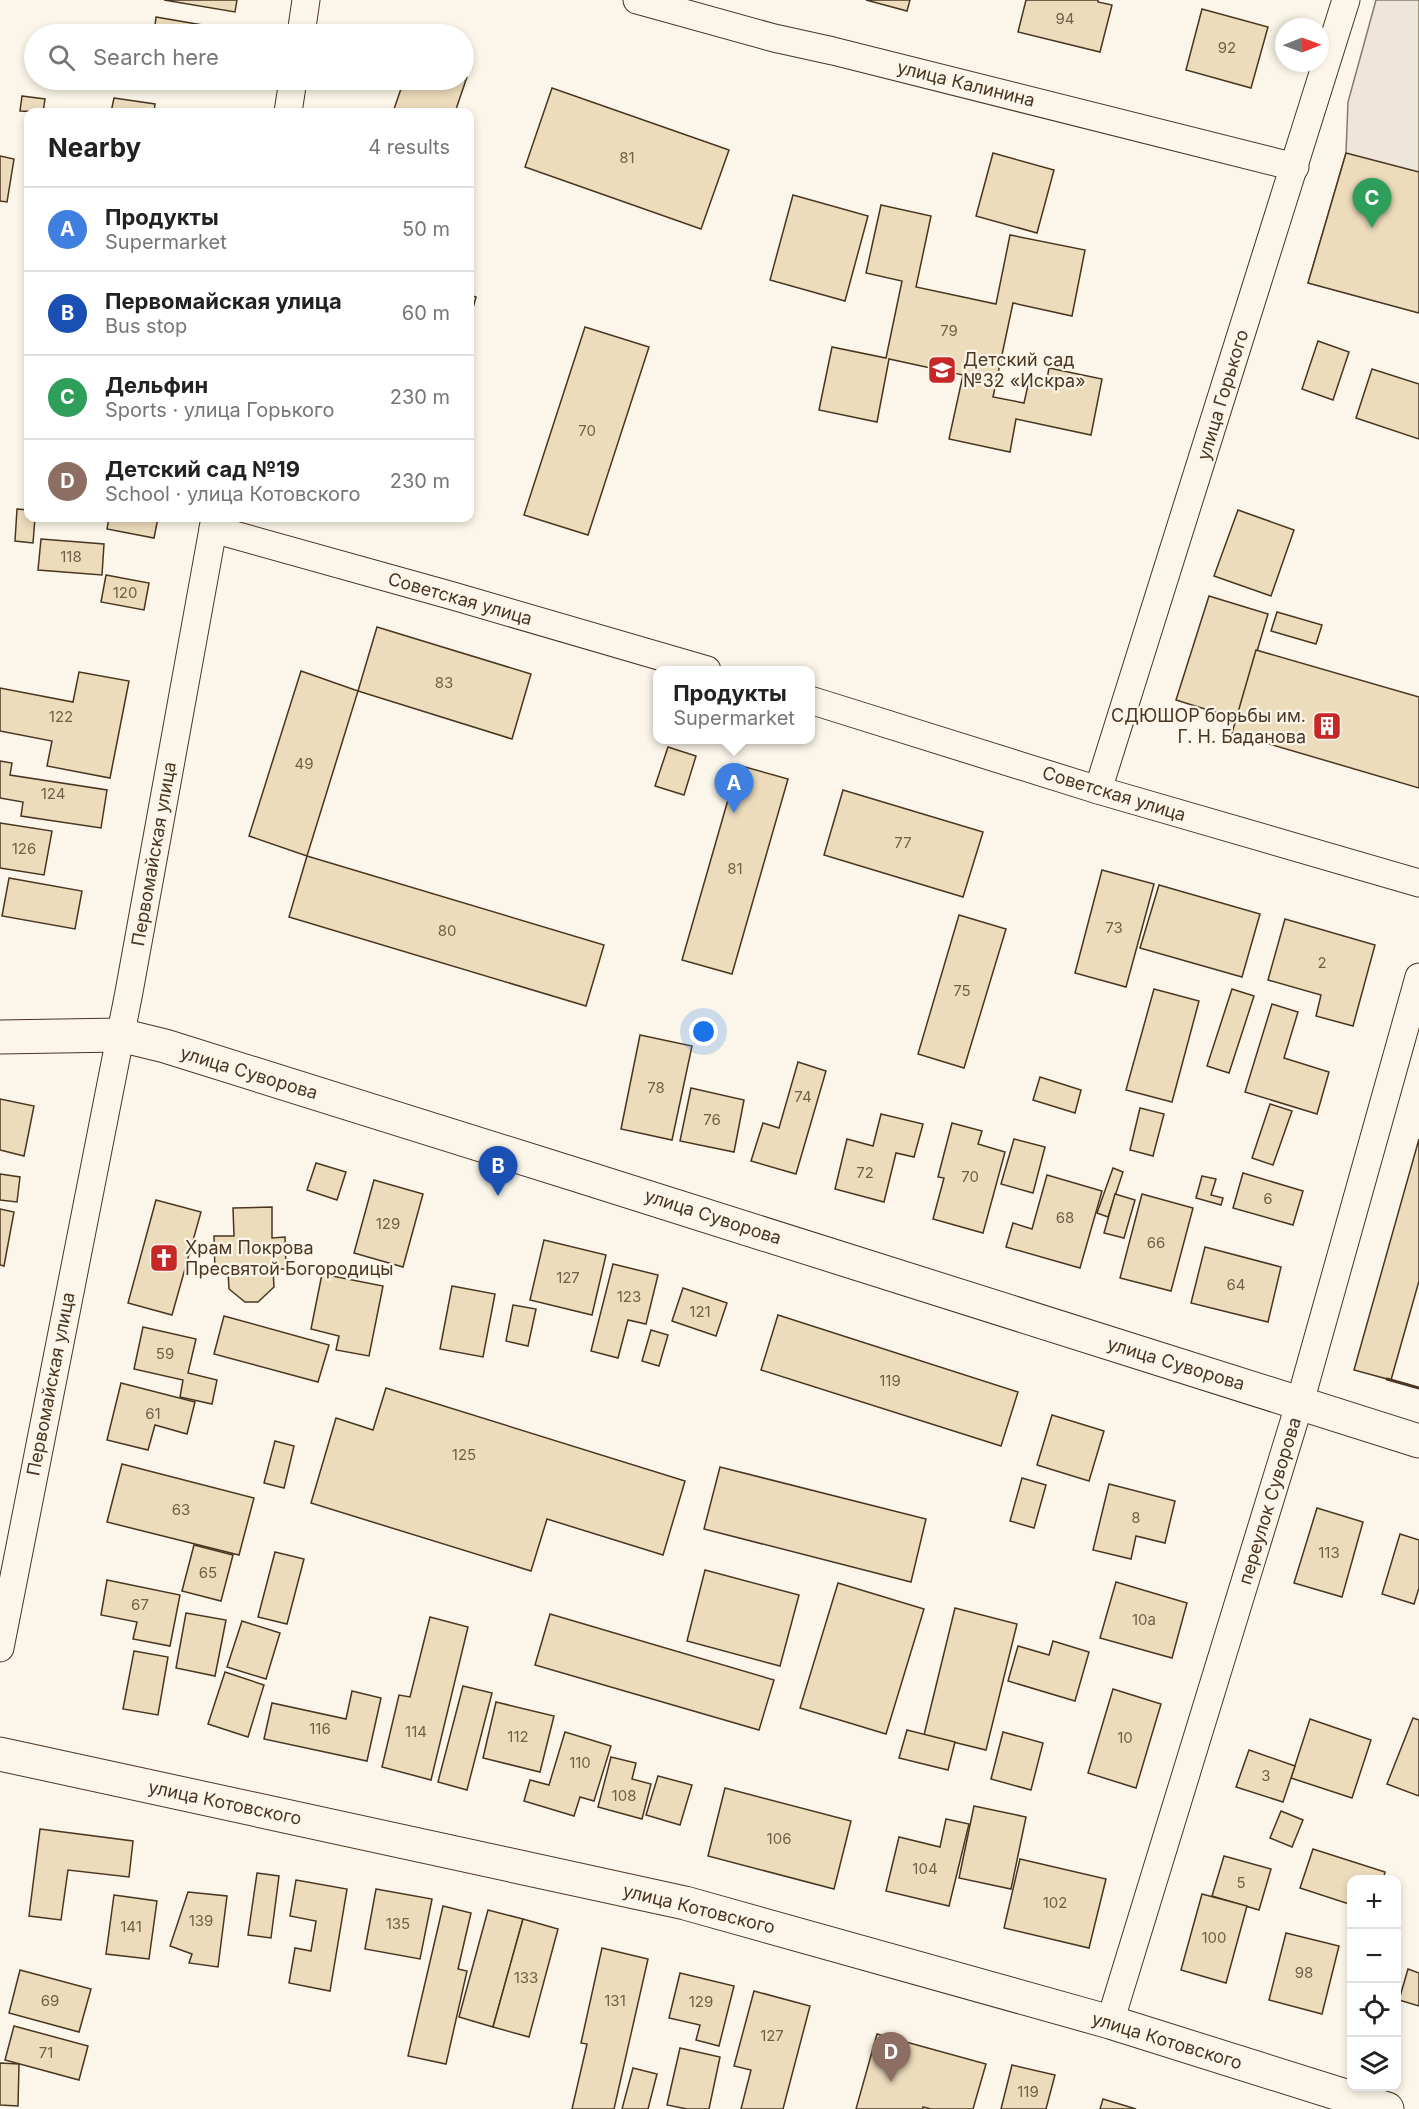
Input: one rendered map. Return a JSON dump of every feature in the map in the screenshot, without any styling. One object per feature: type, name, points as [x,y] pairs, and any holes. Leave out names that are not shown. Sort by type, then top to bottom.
[{"type":"main road","name":"улица Суворова","points":[[0,1037],[120,1035],[165,1047],[577,1174],[1419,1441]]},
{"type":"main road","name":"улица Котовского","points":[[0,1754],[685,1903],[1110,2022],[1387,2109]]},
{"type":"street","points":[[302,24],[306,0]]},
{"type":"street","name":"улица Калинина","points":[[637,0],[774,38],[1295,167]]},
{"type":"street","name":"улица Горького","points":[[1098,790],[1346,0]]},
{"type":"street","points":[[289,108],[291,90]]},
{"type":"street","name":"Советская улица","points":[[214,524],[693,666]]},
{"type":"street","name":"Первомайская улица","points":[[0,1648],[120,1035],[214,524]]},
{"type":"street","name":"Советская улица","points":[[815,702],[1098,790],[1419,883]]},
{"type":"street","name":"переулок Суворова","points":[[1110,2022],[1300,1402],[1419,977]]},
{"type":"shaded area","points":[[1376,0],[1419,0],[1419,313],[1308,283],[1346,153],[1348,102]]},
{"type":"building","points":[[164,0],[237,0],[235,12]]},
{"type":"building","points":[[866,0],[910,0],[907,11]]},
{"type":"building","points":[[1026,0],[1098,0],[1098,2],[1112,5],[1100,52],[1018,32]]},
{"type":"building","points":[[1202,9],[1268,27],[1251,88],[1186,70]]},
{"type":"building","points":[[156,17],[197,24],[155,24]]},
{"type":"building","points":[[552,88],[729,150],[701,229],[525,167]]},
{"type":"building","points":[[401,90],[463,90],[456,108],[394,108]]},
{"type":"building","points":[[22,96],[45,99],[44,108],[24,108],[24,111],[20,111]]},
{"type":"building","points":[[114,98],[155,104],[154,108],[112,108]]},
{"type":"building","points":[[993,153],[1054,170],[1037,233],[976,216]]},
{"type":"building","points":[[1346,153],[1419,172],[1419,313],[1308,283]]},
{"type":"building","points":[[0,156],[14,159],[7,202],[0,201]]},
{"type":"building","points":[[793,195],[868,216],[845,301],[770,280]]},
{"type":"building","points":[[881,205],[931,216],[916,287],[996,304],[1010,235],[1085,250],[1072,316],[1013,303],[993,397],[1024,403],[1030,376],[1047,379],[1049,368],[1102,379],[1091,435],[1016,419],[1010,452],[949,439],[963,375],[889,359],[877,422],[819,410],[832,347],[886,358],[902,281],[866,273]]},
{"type":"building","points":[[585,327],[649,347],[588,535],[524,515]]},
{"type":"building","points":[[1318,341],[1349,352],[1333,400],[1302,389]]},
{"type":"building","points":[[1372,369],[1419,384],[1419,439],[1356,418]]},
{"type":"building","points":[[17,509],[24,510],[24,522],[35,522],[33,543],[15,541]]},
{"type":"building","points":[[1238,510],[1294,530],[1271,596],[1214,576]]},
{"type":"building","points":[[108,522],[157,522],[154,538],[107,529]]},
{"type":"building","points":[[41,539],[104,544],[102,575],[38,570]]},
{"type":"building","points":[[106,575],[149,583],[144,610],[101,602]]},
{"type":"building","points":[[1209,596],[1268,614],[1237,719],[1176,700]]},
{"type":"building","points":[[1277,612],[1322,625],[1316,644],[1271,631]]},
{"type":"building","points":[[377,627],[531,674],[512,739],[358,691]]},
{"type":"building","name":"СДЮШОР борьбы им. Г. Н. Баданова","points":[[1256,650],[1419,697],[1419,788],[1232,733]]},
{"type":"building","points":[[301,671],[358,691],[307,856],[249,836]]},
{"type":"building","points":[[79,672],[129,681],[110,778],[47,766],[52,741],[0,731],[0,688],[73,702]]},
{"type":"building","points":[[668,747],[696,756],[684,795],[655,786]]},
{"type":"building","points":[[0,761],[12,763],[10,775],[107,790],[101,828],[21,816],[23,802],[0,798]]},
{"type":"building","points":[[738,765],[788,779],[732,974],[682,960]]},
{"type":"building","points":[[843,790],[983,832],[963,897],[824,855]]},
{"type":"building","points":[[0,823],[52,831],[44,875],[0,868]]},
{"type":"building","points":[[307,856],[604,945],[586,1006],[289,917]]},
{"type":"building","points":[[1102,870],[1154,884],[1126,987],[1075,973]]},
{"type":"building","points":[[9,878],[82,891],[75,929],[2,916]]},
{"type":"building","points":[[1159,885],[1260,914],[1242,977],[1140,948]]},
{"type":"building","points":[[959,915],[1006,929],[964,1068],[918,1054]]},
{"type":"building","points":[[1285,919],[1375,945],[1353,1026],[1316,1016],[1321,995],[1268,980]]},
{"type":"building","points":[[1154,989],[1199,1001],[1172,1102],[1126,1090]]},
{"type":"building","points":[[1232,989],[1254,996],[1229,1073],[1207,1066]]},
{"type":"building","points":[[1272,1004],[1298,1012],[1284,1058],[1329,1072],[1317,1114],[1245,1092]]},
{"type":"building","points":[[640,1035],[692,1046],[672,1140],[621,1129]]},
{"type":"building","points":[[798,1062],[826,1071],[796,1174],[751,1161],[763,1123],[779,1128]]},
{"type":"building","points":[[1040,1077],[1081,1090],[1075,1113],[1033,1100]]},
{"type":"building","points":[[691,1088],[744,1100],[734,1152],[680,1141]]},
{"type":"building","points":[[0,1099],[34,1106],[24,1156],[0,1150]]},
{"type":"building","points":[[1270,1104],[1292,1111],[1273,1165],[1252,1158]]},
{"type":"building","points":[[1140,1108],[1164,1114],[1153,1156],[1130,1150]]},
{"type":"building","points":[[881,1114],[923,1124],[914,1157],[896,1153],[884,1202],[835,1189],[847,1139],[873,1146]]},
{"type":"building","points":[[952,1123],[982,1131],[978,1144],[1005,1152],[983,1233],[933,1219],[944,1178],[938,1177]]},
{"type":"building","points":[[1014,1139],[1045,1147],[1033,1193],[1001,1184]]},
{"type":"building","points":[[1419,1139],[1419,1281],[1391,1380],[1354,1370]]},
{"type":"building","points":[[316,1163],[346,1172],[337,1200],[307,1190]]},
{"type":"building","points":[[1113,1168],[1123,1172],[1108,1217],[1097,1213]]},
{"type":"building","points":[[1243,1173],[1303,1191],[1293,1225],[1233,1208]]},
{"type":"building","points":[[0,1174],[20,1177],[17,1202],[0,1200]]},
{"type":"building","points":[[1047,1175],[1102,1191],[1080,1268],[1006,1247],[1013,1223],[1032,1229]]},
{"type":"building","points":[[1202,1176],[1216,1179],[1211,1195],[1223,1198],[1221,1205],[1196,1198]]},
{"type":"building","points":[[374,1180],[423,1194],[403,1267],[354,1253]]},
{"type":"building","points":[[1115,1194],[1135,1200],[1124,1238],[1104,1233]]},
{"type":"building","points":[[1142,1194],[1193,1208],[1171,1291],[1120,1278]]},
{"type":"building","name":"Храм Покрова Пресвятой Богородицы","points":[[156,1200],[201,1212],[172,1315],[128,1303]]},
{"type":"building","points":[[272,1207],[272,1238],[285,1237],[286,1269],[273,1269],[274,1287],[258,1302],[245,1302],[229,1289],[228,1272],[215,1272],[214,1236],[234,1236],[233,1208]]},
{"type":"building","points":[[0,1209],[14,1212],[4,1266],[0,1265]]},
{"type":"building","points":[[544,1240],[606,1255],[592,1315],[530,1300]]},
{"type":"building","points":[[1205,1247],[1281,1267],[1268,1322],[1191,1303]]},
{"type":"building","points":[[613,1264],[658,1275],[646,1324],[628,1320],[618,1358],[591,1351]]},
{"type":"building","points":[[322,1274],[383,1286],[369,1356],[336,1350],[339,1336],[311,1329]]},
{"type":"building","points":[[452,1286],[495,1294],[483,1357],[440,1349]]},
{"type":"building","points":[[683,1288],[727,1303],[716,1336],[672,1321]]},
{"type":"building","points":[[513,1305],[536,1309],[528,1346],[506,1341]]},
{"type":"building","points":[[778,1315],[1018,1392],[1001,1446],[761,1370]]},
{"type":"building","points":[[224,1316],[329,1345],[318,1382],[214,1354]]},
{"type":"building","points":[[143,1327],[196,1339],[188,1373],[217,1380],[212,1404],[180,1397],[183,1380],[134,1369]]},
{"type":"building","points":[[651,1330],[668,1335],[659,1366],[642,1361]]},
{"type":"building","points":[[121,1383],[195,1402],[187,1434],[155,1425],[148,1450],[107,1440]]},
{"type":"building","points":[[386,1388],[685,1481],[663,1555],[547,1519],[531,1571],[311,1503],[336,1418],[373,1430]]},
{"type":"building","points":[[1052,1415],[1104,1431],[1089,1481],[1037,1465]]},
{"type":"building","points":[[275,1441],[294,1446],[284,1488],[264,1483]]},
{"type":"building","points":[[122,1464],[254,1498],[239,1555],[107,1522]]},
{"type":"building","points":[[720,1467],[926,1519],[911,1582],[704,1529]]},
{"type":"building","points":[[1022,1478],[1046,1485],[1034,1528],[1010,1521]]},
{"type":"building","points":[[1109,1484],[1175,1501],[1165,1543],[1136,1536],[1131,1559],[1093,1550]]},
{"type":"building","points":[[1317,1508],[1363,1522],[1342,1597],[1294,1583]]},
{"type":"building","points":[[1400,1534],[1419,1540],[1419,1588],[1414,1604],[1382,1594]]},
{"type":"building","points":[[194,1545],[233,1555],[221,1601],[182,1591]]},
{"type":"building","points":[[275,1552],[304,1559],[287,1624],[258,1617]]},
{"type":"building","points":[[705,1570],[799,1595],[780,1666],[687,1641]]},
{"type":"building","points":[[107,1580],[180,1595],[170,1646],[133,1639],[137,1622],[101,1615]]},
{"type":"building","points":[[1116,1582],[1187,1603],[1172,1658],[1100,1638]]},
{"type":"building","points":[[838,1583],[924,1609],[886,1734],[800,1708]]},
{"type":"building","points":[[955,1608],[1017,1624],[986,1750],[924,1735]]},
{"type":"building","points":[[186,1613],[226,1620],[215,1676],[176,1668]]},
{"type":"building","points":[[550,1614],[774,1680],[759,1730],[535,1665]]},
{"type":"building","points":[[430,1617],[468,1627],[431,1780],[382,1767],[399,1695],[410,1697]]},
{"type":"building","points":[[242,1621],[280,1633],[266,1679],[227,1667]]},
{"type":"building","points":[[1053,1641],[1089,1652],[1075,1701],[1008,1681],[1018,1646],[1049,1655]]},
{"type":"building","points":[[134,1651],[168,1657],[158,1715],[123,1709]]},
{"type":"building","points":[[225,1672],[264,1685],[248,1737],[208,1724]]},
{"type":"building","points":[[463,1686],[492,1693],[467,1790],[438,1782]]},
{"type":"building","points":[[1113,1689],[1161,1704],[1136,1788],[1088,1773]]},
{"type":"building","points":[[352,1691],[381,1698],[367,1761],[264,1739],[272,1703],[346,1719]]},
{"type":"building","points":[[496,1702],[554,1716],[540,1772],[483,1758]]},
{"type":"building","points":[[1413,1718],[1419,1720],[1419,1796],[1387,1784]]},
{"type":"building","points":[[1310,1719],[1371,1740],[1352,1798],[1291,1778]]},
{"type":"building","points":[[907,1730],[955,1742],[948,1770],[899,1758]]},
{"type":"building","points":[[565,1732],[611,1746],[594,1801],[580,1797],[574,1816],[524,1801],[530,1780],[549,1785]]},
{"type":"building","points":[[1003,1732],[1043,1743],[1031,1790],[991,1779]]},
{"type":"building","points":[[1249,1750],[1295,1766],[1283,1802],[1236,1787]]},
{"type":"building","points":[[611,1757],[636,1763],[632,1779],[651,1784],[642,1819],[598,1807]]},
{"type":"building","points":[[658,1776],[692,1785],[680,1825],[646,1815]]},
{"type":"building","points":[[725,1788],[851,1821],[834,1889],[708,1856]]},
{"type":"building","points":[[974,1806],[1026,1817],[1011,1889],[959,1878]]},
{"type":"building","points":[[1281,1811],[1303,1820],[1292,1847],[1270,1838]]},
{"type":"building","points":[[946,1819],[969,1824],[949,1906],[886,1891],[899,1837],[940,1847]]},
{"type":"building","points":[[40,1829],[133,1841],[129,1877],[68,1870],[61,1920],[29,1916]]},
{"type":"building","points":[[1313,1849],[1385,1872],[1384,1875],[1347,1875],[1347,1903],[1300,1888]]},
{"type":"building","points":[[1224,1856],[1271,1869],[1259,1910],[1212,1896]]},
{"type":"building","points":[[1020,1859],[1106,1879],[1089,1948],[1004,1928]]},
{"type":"building","points":[[257,1873],[279,1876],[271,1938],[248,1935]]},
{"type":"building","points":[[296,1880],[347,1889],[330,1991],[289,1983],[295,1948],[311,1951],[316,1921],[290,1916]]},
{"type":"building","points":[[376,1889],[432,1899],[420,1959],[365,1949]]},
{"type":"building","points":[[188,1892],[227,1896],[218,1967],[189,1963],[192,1954],[170,1946]]},
{"type":"building","points":[[1202,1894],[1247,1906],[1226,1983],[1181,1970]]},
{"type":"building","points":[[114,1895],[157,1901],[149,1959],[106,1954]]},
{"type":"building","points":[[443,1906],[471,1913],[458,1969],[467,1971],[446,2064],[408,2056]]},
{"type":"building","points":[[488,1910],[523,1919],[493,2027],[459,2017]]},
{"type":"building","points":[[523,1919],[558,1929],[529,2037],[493,2027]]},
{"type":"building","points":[[1286,1933],[1339,1946],[1322,2014],[1269,2000]]},
{"type":"building","points":[[602,1948],[648,1959],[614,2109],[572,2109],[587,2044],[581,2043]]},
{"type":"building","points":[[1408,1969],[1419,1973],[1419,2006],[1401,2001]]},
{"type":"building","points":[[20,1970],[91,1989],[79,2032],[9,2013]]},
{"type":"building","points":[[680,1973],[734,1986],[719,2046],[696,2040],[700,2025],[669,2018]]},
{"type":"building","points":[[754,1991],[810,2006],[783,2109],[741,2109],[751,2070],[734,2066]]},
{"type":"building","points":[[14,2026],[88,2046],[79,2080],[5,2060]]},
{"type":"building","points":[[877,2034],[986,2064],[973,2109],[923,2107],[923,2109],[856,2109]]},
{"type":"building","points":[[680,2048],[720,2057],[709,2109],[687,2109],[667,2105]]},
{"type":"building","points":[[0,2063],[19,2064],[18,2106],[0,2105]]},
{"type":"building","points":[[1012,2065],[1055,2075],[1046,2109],[1001,2109]]},
{"type":"building","points":[[633,2068],[657,2074],[648,2109],[622,2109]]},
{"type":"building","points":[[1103,2099],[1136,2109],[1100,2109]]},
{"type":"wall","points":[[1387,1379],[1419,1388]]},
{"type":"place","name":"Дельфин","points":[[1372,228]]},
{"type":"place","name":"Детский сад №32 «Искра»","points":[[942,370]]},
{"type":"place","name":"СДЮШОР борьбы им. Г. Н. Баданова","points":[[1327,726]]},
{"type":"place","name":"Продукты","points":[[734,813]]},
{"type":"place","name":"Первомайская улица","points":[[498,1196]]},
{"type":"place","name":"Храм Покрова Пресвятой Богородицы","points":[[164,1258]]},
{"type":"place","name":"Детский сад №19","points":[[891,2082]]}]
